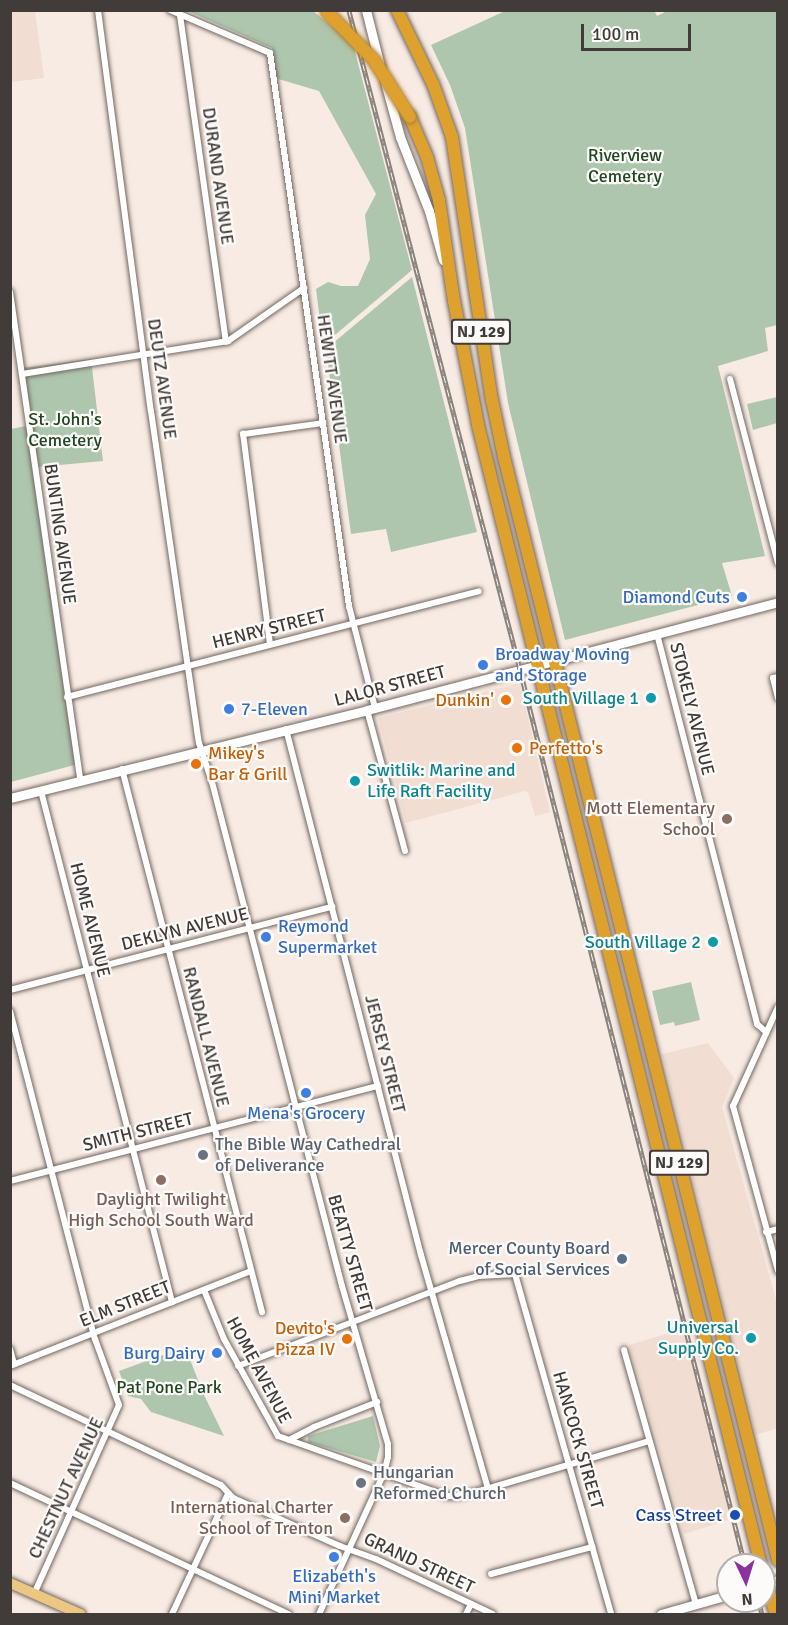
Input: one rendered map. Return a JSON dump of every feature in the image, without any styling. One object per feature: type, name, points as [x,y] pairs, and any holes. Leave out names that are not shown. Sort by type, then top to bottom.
[{"type":"highway","name":"NJ 129","points":[[397,10],[433,84],[452,137],[492,400],[554,660],[777,1560]]},
{"type":"highway","points":[[326,11],[374,60],[410,117],[427,157],[439,200],[454,301]]},
{"type":"highway","name":"NJ 129","points":[[454,301],[478,425],[758,1553]]},
{"type":"main road","name":"NJ 129","points":[[366,10],[395,123],[429,211],[454,301]]},
{"type":"main road","name":"LALOR STREET","points":[[10,798],[371,709],[777,603]]},
{"type":"main road","points":[[10,1583],[80,1614]]},
{"type":"main road","points":[[661,1614],[716,1599]]},
{"type":"street","name":"DEUTZ AVENUE","points":[[98,10],[188,666],[199,743],[203,750]]},
{"type":"street","points":[[170,10],[180,15]]},
{"type":"street","name":"HEWITT AVENUE","points":[[180,15],[270,53],[352,624],[371,709]]},
{"type":"street","name":"DURAND AVENUE","points":[[180,15],[226,342]]},
{"type":"street","points":[[22,374],[226,342],[304,288]]},
{"type":"street","name":"BUNTING AVENUE","points":[[10,292],[80,780]]},
{"type":"street","points":[[730,379],[777,563]]},
{"type":"street","points":[[270,644],[243,434],[323,423]]},
{"type":"street","name":"HENRY STREET","points":[[67,697],[479,591]]},
{"type":"street","name":"STOKELY AVENUE","points":[[657,634],[757,1024],[765,1031]]},
{"type":"street","points":[[777,677],[773,678],[777,698]]},
{"type":"street","points":[[371,709],[405,851]]},
{"type":"street","name":"JERSEY STREET","points":[[285,729],[432,1291],[488,1489]]},
{"type":"street","name":"BEATTY STREET","points":[[203,750],[342,1286],[377,1402],[388,1450],[384,1473],[319,1614]]},
{"type":"street","name":"RANDALL AVENUE","points":[[122,769],[262,1312]]},
{"type":"street","name":"HOME AVENUE","points":[[41,790],[172,1302]]},
{"type":"street","name":"DEKLYN AVENUE","points":[[10,990],[332,907]]},
{"type":"street","points":[[777,1007],[733,1106],[777,1271]]},
{"type":"street","name":"CHESTNUT AVENUE","points":[[10,1011],[94,1333],[119,1405],[34,1594]]},
{"type":"street","name":"SMITH STREET","points":[[10,1180],[378,1086]]},
{"type":"street","points":[[766,1232],[777,1229]]},
{"type":"street","name":"ELM STREET","points":[[12,1365],[251,1271]]},
{"type":"street","name":"HANCOCK STREET","points":[[432,1291],[473,1277],[515,1274],[611,1614]]},
{"type":"street","name":"HOME AVENUE","points":[[204,1290],[220,1332],[275,1433],[453,1497],[488,1489],[649,1441]]},
{"type":"street","points":[[238,1366],[432,1291]]},
{"type":"street","points":[[10,1349],[12,1365]]},
{"type":"street","points":[[624,1350],[696,1605]]},
{"type":"street","name":"GRAND STREET","points":[[10,1385],[221,1485],[228,1494],[493,1614]]},
{"type":"street","points":[[290,1440],[314,1427],[377,1402]]},
{"type":"street","points":[[10,1483],[289,1614]]},
{"type":"street","points":[[172,1614],[228,1494]]},
{"type":"street","points":[[491,1574],[592,1547]]},
{"type":"street","points":[[466,1614],[471,1604]]},
{"type":"shaded area","points":[[10,11],[35,11],[44,78],[11,82]]},
{"type":"shaded area","points":[[520,683],[550,812],[535,816],[528,792],[525,791],[406,823],[378,718]]},
{"type":"shaded area","points":[[708,1043],[734,1078],[722,1107],[777,1303],[777,1428],[756,1435],[662,1054]]},
{"type":"shaded area","points":[[683,1314],[732,1508],[728,1520],[684,1534],[629,1345],[667,1334]]},
{"type":"green space","name":"Riverview Cemetery","points":[[654,10],[657,16],[669,10],[777,11],[777,325],[765,328],[768,351],[718,366],[765,556],[722,563],[732,596],[565,640],[508,403],[465,128],[450,85],[431,45],[505,11]]},
{"type":"green space","points":[[188,11],[313,11],[353,44],[412,270],[323,345],[316,289],[328,282],[341,286],[358,286],[370,259],[365,215],[376,194],[319,91],[275,78],[272,48]]},
{"type":"green space","points":[[412,277],[477,532],[391,552],[386,529],[351,534],[326,349]]},
{"type":"green space","name":"St. John's Cemetery","points":[[91,359],[103,461],[38,467],[78,764],[11,782],[11,429],[31,425],[23,368]]},
{"type":"green space","points":[[777,397],[777,423],[753,430],[747,404]]},
{"type":"green space","points":[[691,982],[700,1020],[675,1026],[674,1022],[660,1025],[652,991]]},
{"type":"green space","name":"Pat Pone Park","points":[[185,1347],[204,1395],[224,1436],[151,1412],[141,1399],[128,1396],[119,1371]]},
{"type":"green space","points":[[373,1416],[380,1446],[376,1462],[308,1442],[308,1436]]},
{"type":"railway","points":[[349,10],[520,669],[742,1553]]},
{"type":"place","name":"Diamond Cuts","points":[[742,597]]},
{"type":"place","name":"Broadway Moving and Storage","points":[[483,665]]},
{"type":"place","name":"South Village 1","points":[[651,698]]},
{"type":"place","name":"Dunkin'","points":[[506,700]]},
{"type":"place","name":"7-Eleven","points":[[229,709]]},
{"type":"place","name":"Perfetto's","points":[[517,748]]},
{"type":"place","name":"Mikey's Bar & Grill","points":[[196,764]]},
{"type":"place","name":"Switlik: Marine and Life Raft Facility","points":[[355,781]]},
{"type":"place","name":"Mott Elementary School","points":[[727,819]]},
{"type":"place","name":"Reymond Supermarket","points":[[266,937]]},
{"type":"place","name":"South Village 2","points":[[713,942]]},
{"type":"place","name":"Mena's Grocery","points":[[306,1093]]},
{"type":"place","name":"The Bible Way Cathedral of Deliverance","points":[[203,1155]]},
{"type":"place","name":"Daylight Twilight High School South Ward","points":[[161,1180]]},
{"type":"place","name":"Mercer County Board of Social Services","points":[[622,1259]]},
{"type":"place","name":"Universal Supply Co.","points":[[751,1338]]},
{"type":"place","name":"Devito's Pizza IV","points":[[347,1339]]},
{"type":"place","name":"Burg Dairy","points":[[217,1353]]},
{"type":"place","name":"Hungarian Reformed Church","points":[[361,1483]]},
{"type":"place","name":"Cass Street","points":[[735,1515]]},
{"type":"place","name":"International Charter School of Trenton","points":[[345,1518]]},
{"type":"place","name":"Elizabeth's Mini Market","points":[[334,1557]]}]
